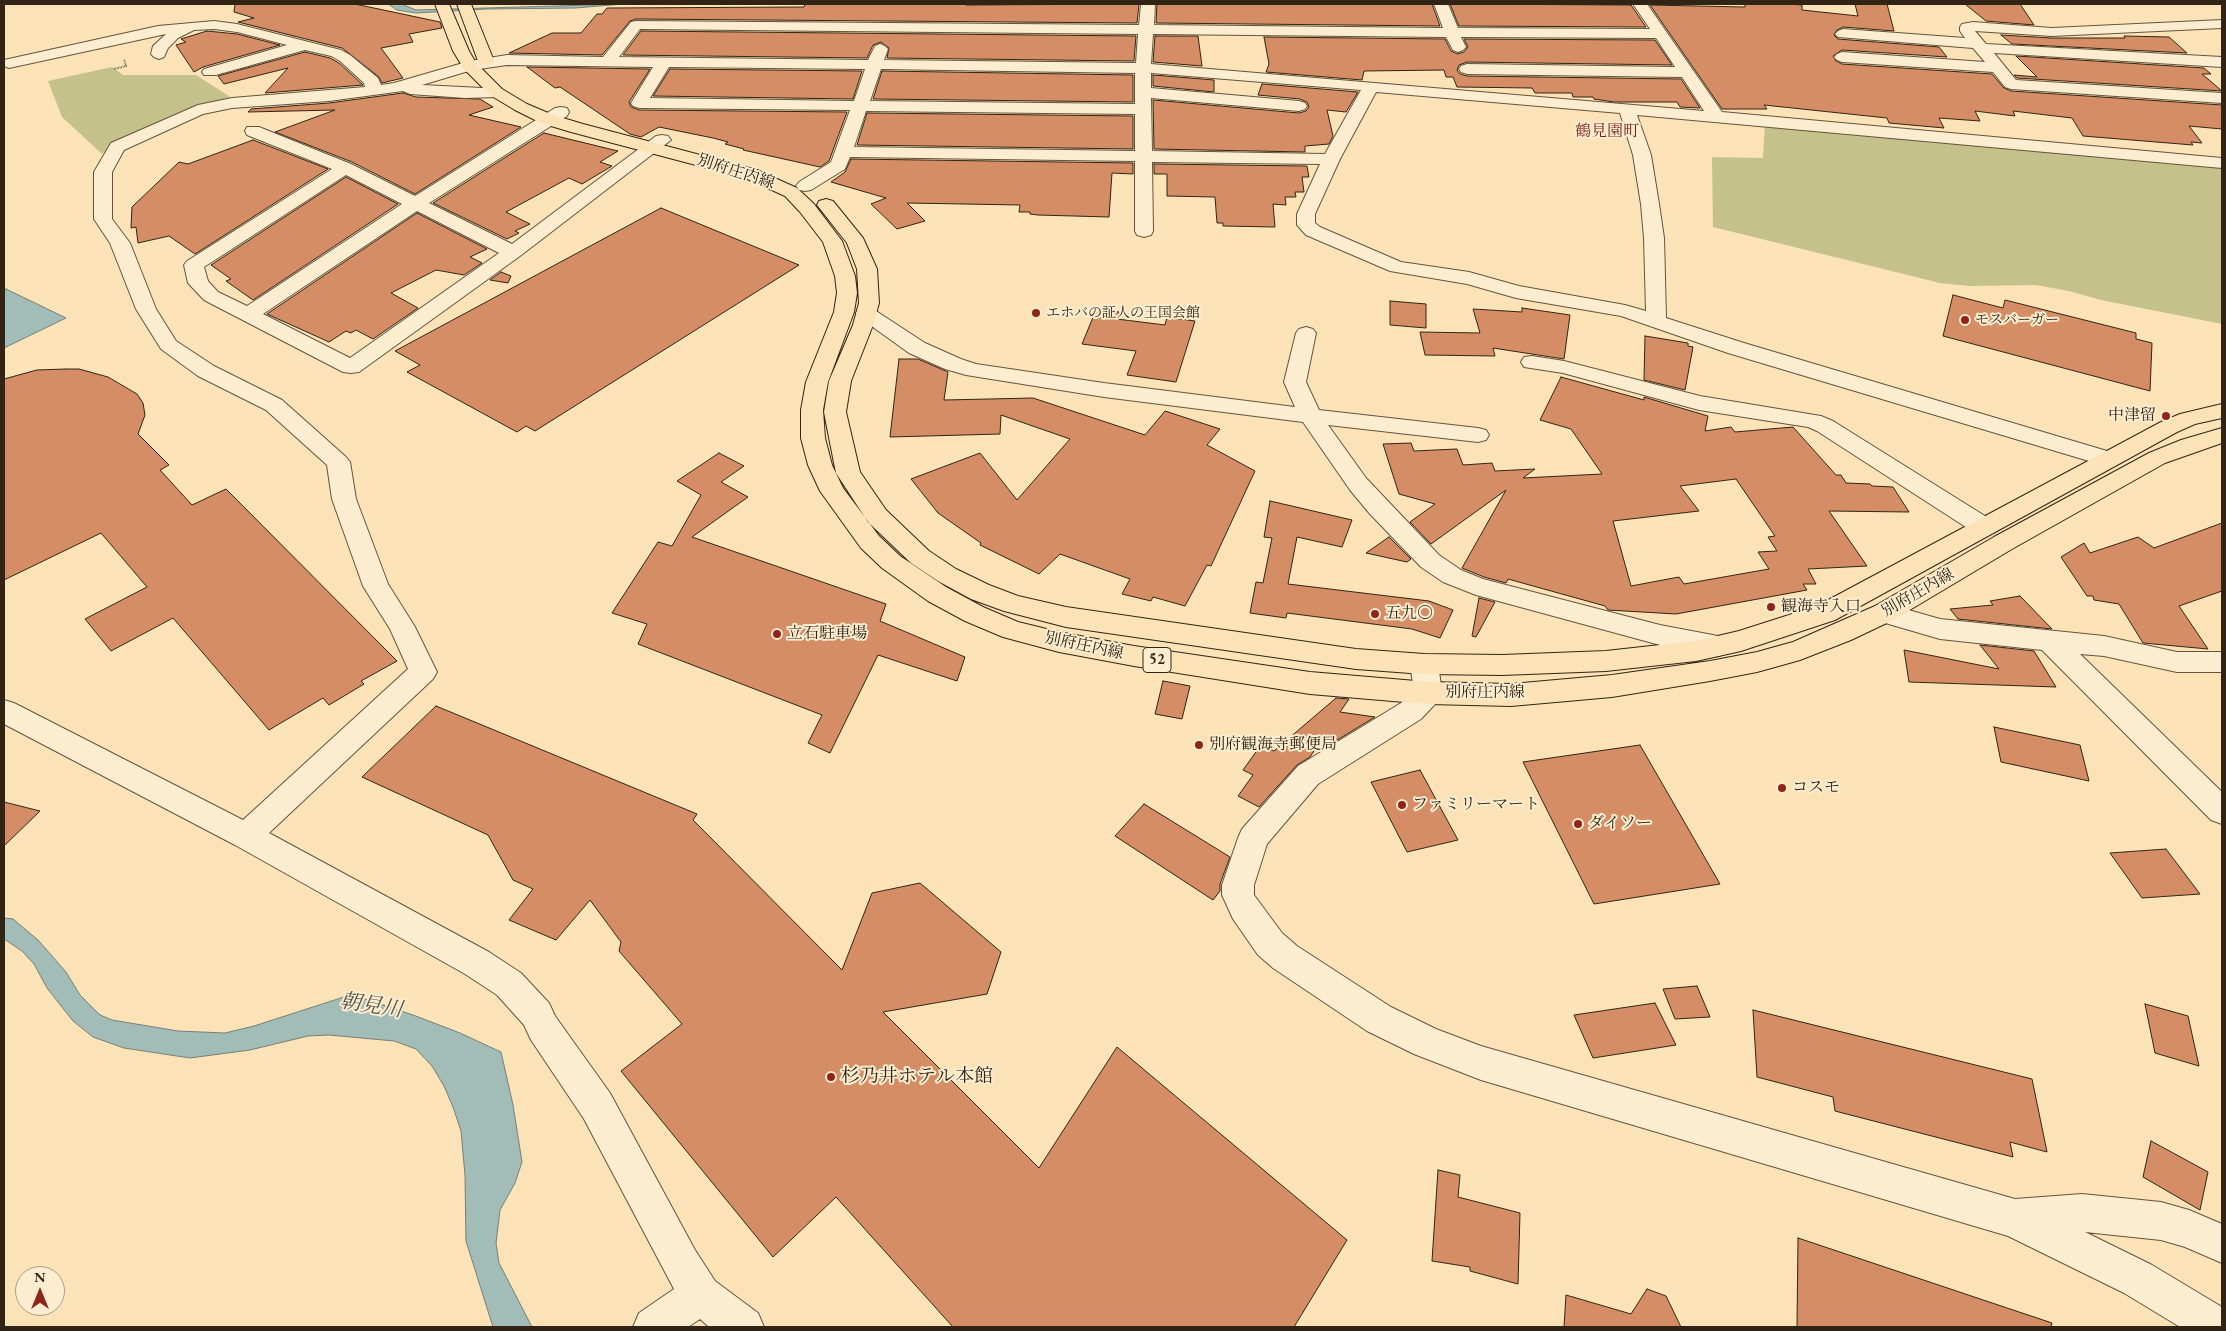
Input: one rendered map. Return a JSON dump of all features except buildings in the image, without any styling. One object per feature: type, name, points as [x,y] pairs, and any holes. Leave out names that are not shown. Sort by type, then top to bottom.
[{"type":"main road","name":"別府庄内線","points":[[442,4],[461,51],[554,115],[577,128],[762,167],[805,186],[839,219],[856,242],[867,269],[869,292],[866,313],[859,335],[845,366],[836,396],[837,428],[848,473],[877,516],[895,536],[920,557],[980,592],[1013,604],[1066,617],[1356,659],[1426,679],[1511,695],[1612,686],[1710,671],[1757,662],[1800,650],[1842,633],[1884,613],[2003,543],[2158,458],[2189,445],[2222,435]]},
{"type":"main road","name":"別府庄内線","points":[[464,4],[482,80],[496,92],[521,107],[554,115]]},
{"type":"main road","name":"別府庄内線","points":[[657,144],[728,167],[791,192],[807,208],[832,241],[845,276],[847,293],[844,312],[817,382],[812,410],[813,438],[820,464],[832,491],[870,542],[891,562],[921,584],[974,614],[1012,630],[1059,642],[1134,656],[1310,683],[1426,679],[1502,665],[1606,661],[1696,650],[1741,641],[1826,613],[2109,459],[2181,422],[2222,411]]},
{"type":"street","points":[[1144,231],[1143,68],[1148,4]]},
{"type":"street","points":[[1441,4],[1477,95]]},
{"type":"street","points":[[1640,4],[1717,117]]},
{"type":"street","points":[[2222,24],[2052,32],[1967,27],[1966,30],[2011,84],[2222,98]]},
{"type":"street","points":[[607,62],[636,25],[1660,34]]},
{"type":"street","points":[[9,63],[158,30],[190,26],[214,26],[237,28],[336,53],[345,58],[384,90]]},
{"type":"street","points":[[159,54],[161,46],[173,35],[190,26]]},
{"type":"street","points":[[805,186],[839,165],[874,65],[890,26]]},
{"type":"street","points":[[1843,34],[1979,46],[2222,62]]},
{"type":"street","points":[[210,72],[306,45]]},
{"type":"street","points":[[1842,57],[1997,68]]},
{"type":"street","points":[[384,90],[478,64],[508,60],[1143,68],[1477,95],[2222,163]]},
{"type":"street","points":[[663,63],[639,103],[1144,110]]},
{"type":"street","points":[[1467,69],[1686,72]]},
{"type":"street","points":[[1371,86],[1331,159],[1306,214],[1306,225],[1313,231],[1397,267],[1469,278],[1516,292],[1626,311],[1736,348],[2109,459]]},
{"type":"street","points":[[246,836],[423,672],[402,627],[376,586],[344,500],[338,462],[274,405],[206,371],[168,345],[146,309],[120,243],[103,219],[103,172],[117,147],[198,110],[232,103],[384,90],[465,94],[496,92]]},
{"type":"street","points":[[1144,92],[1299,106]]},
{"type":"street","points":[[1628,109],[1642,155],[1650,204],[1654,238],[1656,321]]},
{"type":"street","points":[[248,315],[416,203],[554,115]]},
{"type":"street","points":[[253,131],[345,168],[513,252]]},
{"type":"street","points":[[345,168],[194,265],[198,283],[211,296],[351,367],[513,252],[657,144]]},
{"type":"street","points":[[843,152],[1331,159]]},
{"type":"street","points":[[866,313],[917,348],[953,364],[974,370],[1104,390],[1478,435]]},
{"type":"street","points":[[1306,333],[1295,382],[1310,416],[1358,484],[1430,561],[1452,576],[1476,586],[1660,635],[1718,646]]},
{"type":"street","points":[[1532,362],[1564,367],[1699,402],[1800,419],[1825,426],[1984,527]]},
{"type":"street","points":[[1884,613],[1940,629],[2104,646],[2159,660],[2222,662]]},
{"type":"street","points":[[2048,639],[2222,811]]},
{"type":"street","points":[[1426,679],[1411,711],[1308,775],[1292,791],[1254,838],[1238,885],[1238,895],[1244,909],[1270,944],[1285,957],[1379,1019],[1426,1042],[1481,1063],[2014,1218],[2138,1279],[2218,1327]]},
{"type":"street","points":[[4,711],[246,836],[477,963],[509,984],[537,1014],[543,1028],[597,1106],[681,1264],[677,1311],[734,1322],[744,1327]]},
{"type":"street","points":[[2014,1218],[2082,1212],[2161,1221],[2222,1244]]},
{"type":"shaded area","points":[[112,67],[123,75],[196,75],[229,96],[229,100],[115,142],[102,154],[62,117],[48,81]]},
{"type":"shaded area","points":[[1765,124],[2222,167],[2222,324],[2036,285],[1969,286],[1940,283],[1713,227],[1712,157],[1763,158]]},
{"type":"water","points":[[388,4],[401,4],[416,10],[624,4],[575,8],[486,9],[416,13],[397,10]]},
{"type":"water","points":[[6,289],[66,318],[4,348],[4,290]]},
{"type":"water","name":"朝見川","points":[[4,918],[13,919],[38,940],[66,972],[80,995],[100,1015],[112,1020],[178,1031],[225,1033],[254,1026],[347,996],[362,998],[413,1015],[460,1033],[501,1052],[513,1105],[522,1162],[515,1183],[500,1210],[496,1243],[499,1263],[532,1327],[493,1327],[466,1241],[465,1175],[461,1131],[444,1086],[432,1066],[416,1049],[394,1041],[329,1035],[308,1036],[250,1050],[190,1058],[124,1048],[93,1037],[73,1021],[47,988],[34,964],[22,951],[4,939]]},
{"type":"place","name":"エホバの証人の王国会館","points":[[1036,313]]},
{"type":"place","name":"モスバーガー","points":[[1965,320]]},
{"type":"place","name":"中津留","points":[[2166,416]]},
{"type":"place","name":"観海寺入口","points":[[1771,607]]},
{"type":"place","name":"五九〇","points":[[1375,614]]},
{"type":"place","name":"立石駐車場","points":[[777,634]]},
{"type":"place","name":"別府観海寺郵便局","points":[[1199,745]]},
{"type":"place","name":"コスモ","points":[[1782,788]]},
{"type":"place","name":"ファミリーマート","points":[[1402,805]]},
{"type":"place","name":"ダイソー","points":[[1578,824]]},
{"type":"place","name":"杉乃井ホテル本館","points":[[831,1077]]},
{"type":"district","name":"鶴見園町","points":[[1607,132]]}]
